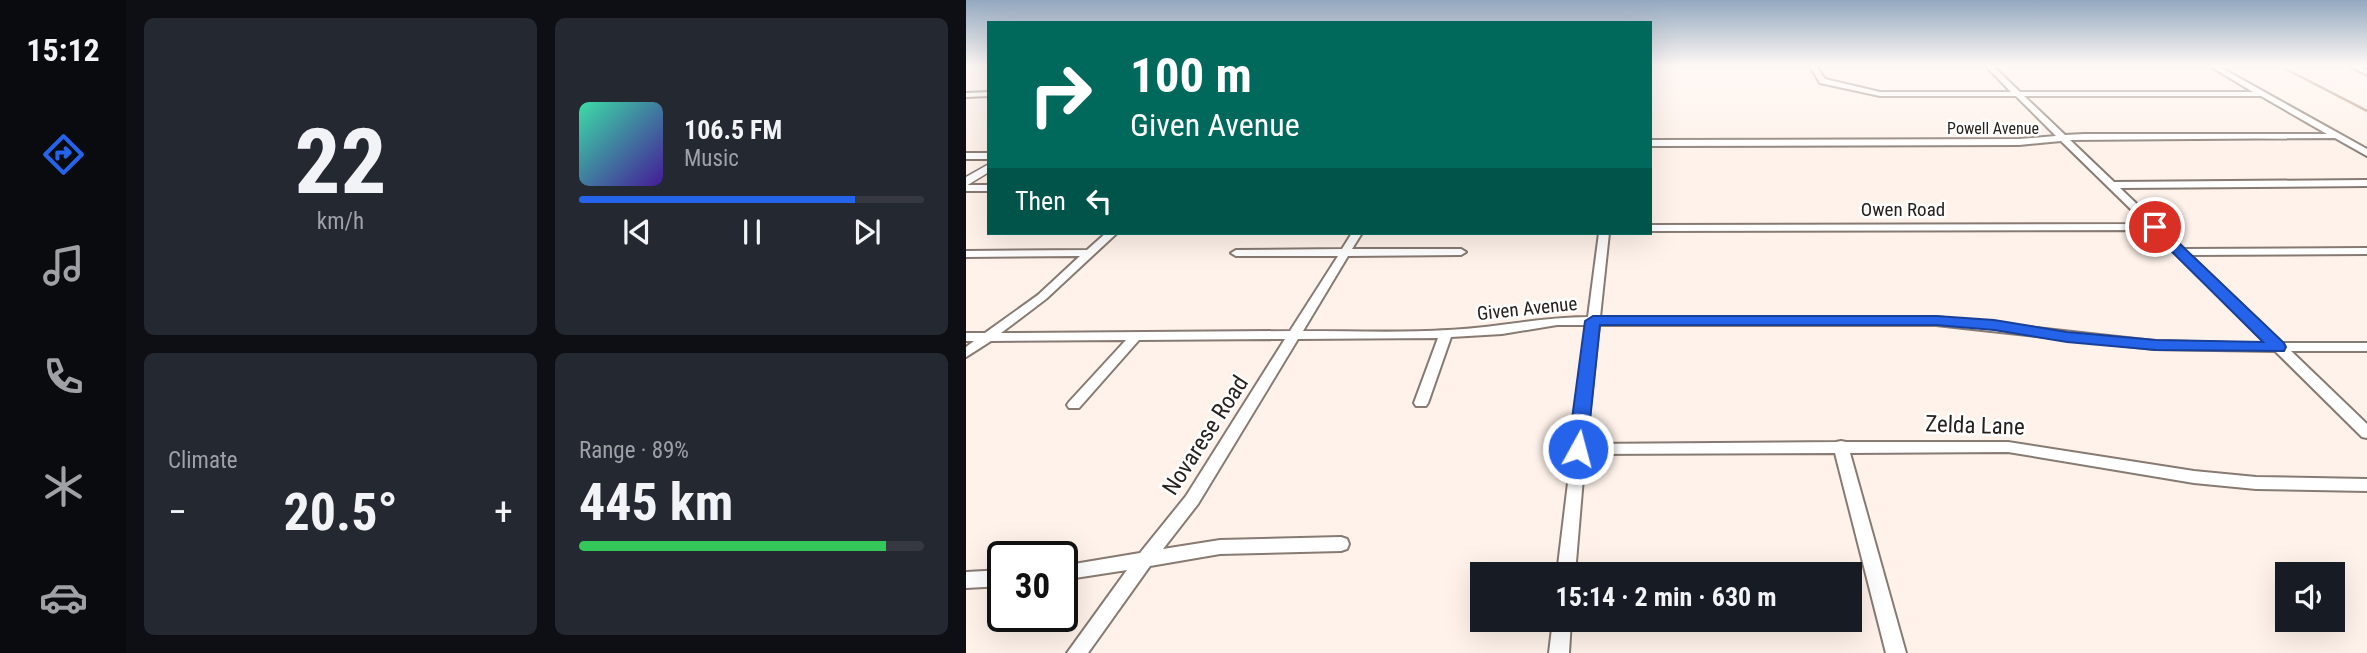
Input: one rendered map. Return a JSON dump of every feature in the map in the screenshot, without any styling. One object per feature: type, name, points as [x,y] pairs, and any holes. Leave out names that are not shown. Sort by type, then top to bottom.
[{"type":"main road","points":[[966,182],[987,168]]},
{"type":"street","points":[[2020,96],[2367,433]]},
{"type":"street","points":[[2269,96],[2367,153]]},
{"type":"street","name":"Powell Avenue","points":[[1652,143],[2019,142],[2063,139],[2336,136]]},
{"type":"street","points":[[966,156],[987,156]]},
{"type":"street","points":[[2112,185],[2367,183]]},
{"type":"street","points":[[966,188],[987,188]]},
{"type":"street","name":"Owen Road","points":[[1652,228],[2155,227]]},
{"type":"street","points":[[966,353],[1042,297],[1110,235]]},
{"type":"street","name":"Novarese Road","points":[[1077,653],[1192,500],[1356,235]]},
{"type":"street","points":[[1567,562],[1604,235]]},
{"type":"street","points":[[2180,252],[2367,251]]},
{"type":"street","points":[[1236,254],[1461,252]]},
{"type":"street","points":[[966,254],[1090,253]]},
{"type":"street","name":"Given Avenue","points":[[966,337],[1446,334],[1503,330],[1557,321],[1936,321],[1994,325],[2067,337],[2156,345],[2367,347]]},
{"type":"street","points":[[1421,403],[1446,334]]},
{"type":"street","points":[[1074,405],[1136,336]]},
{"type":"street","points":[[1841,446],[1896,653]]},
{"type":"street","name":"Zelda Lane","points":[[1578,449],[2008,447],[2243,482],[2367,485]]},
{"type":"street","points":[[1078,570],[1220,547],[1341,544]]},
{"type":"street","points":[[966,580],[987,579]]},
{"type":"street","points":[[1559,653],[1561,632]]},
{"type":"waterway","points":[[2339,96],[2367,111]]},
{"type":"route","points":[[1578,449],[1593,321],[1936,321],[1994,325],[2067,337],[2156,345],[2278,347],[2155,227]]}]
